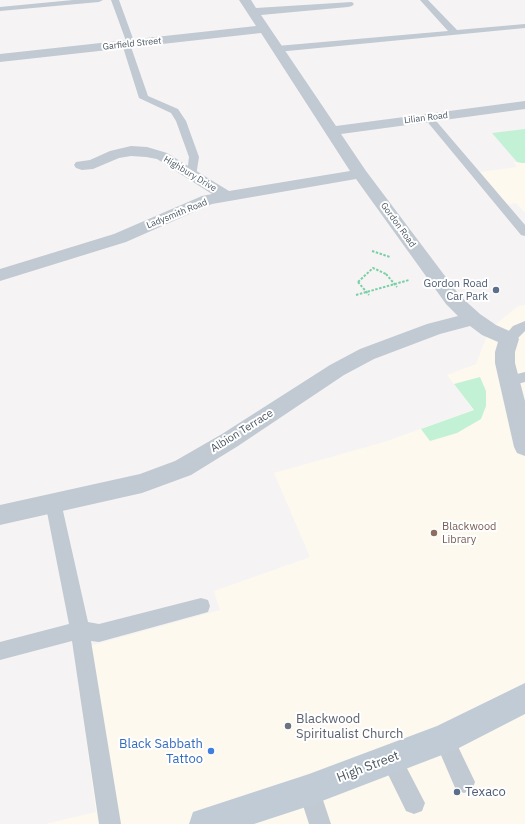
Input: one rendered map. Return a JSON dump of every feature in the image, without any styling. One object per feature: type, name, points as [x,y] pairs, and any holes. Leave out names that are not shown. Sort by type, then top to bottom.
[{"type":"main road","name":"High Street","points":[[205,824],[309,790],[444,739],[525,698]]},
{"type":"street","points":[[250,6],[348,4]]},
{"type":"street","name":"Gordon Road","points":[[250,6],[360,174],[453,300],[473,319],[490,330],[509,339]]},
{"type":"street","name":"Garfield Street","points":[[0,58],[265,29]]},
{"type":"street","name":"Lilian Road","points":[[332,131],[428,117],[523,108]]},
{"type":"street","name":"Highbury Drive","points":[[82,165],[93,164],[115,154],[147,152],[162,156],[227,197]]},
{"type":"street","name":"Ladysmith Road","points":[[0,275],[120,238],[208,200],[360,174]]},
{"type":"street","name":"Albion Terrace","points":[[0,515],[142,483],[183,468],[230,440],[337,370],[361,358],[434,329],[473,319]]},
{"type":"street","points":[[509,339],[505,363],[517,379],[525,447]]},
{"type":"lane","points":[[0,10],[99,0]]},
{"type":"lane","points":[[115,0],[144,98],[174,111],[181,121],[194,157],[192,174]]},
{"type":"lane","points":[[424,0],[454,32]]},
{"type":"lane","points":[[277,49],[374,38],[525,26]]},
{"type":"lane","points":[[428,117],[525,232]]},
{"type":"lane","points":[[509,339],[518,329],[525,325]]},
{"type":"lane","points":[[53,502],[80,630],[110,824]]},
{"type":"lane","points":[[0,651],[80,630],[99,633],[201,606]]},
{"type":"lane","points":[[444,739],[464,782]]},
{"type":"lane","points":[[391,758],[414,803]]},
{"type":"lane","points":[[309,790],[320,824]]},
{"type":"path","points":[[372,251],[393,258]]},
{"type":"path","points":[[369,295],[358,282],[373,268],[386,274],[397,286]]},
{"type":"path","points":[[356,295],[412,279]]},
{"type":"shaded area","points":[[513,162],[525,163],[525,213],[516,203],[507,205],[480,172],[517,167]]},
{"type":"shaded area","points":[[525,305],[525,824],[45,824],[96,812],[73,643],[93,645],[220,610],[214,591],[310,557],[274,473],[384,442],[473,410],[447,375],[476,364],[489,330],[518,306]]},
{"type":"green space","points":[[525,129],[525,163],[522,163],[517,162],[492,133]]},
{"type":"green space","points":[[480,377],[486,391],[486,406],[481,419],[457,433],[430,441],[421,429],[474,410],[454,384]]},
{"type":"place","name":"Gordon Road Car Park","points":[[496,290]]},
{"type":"place","name":"Blackwood Library","points":[[434,533]]},
{"type":"place","name":"Blackwood Spiritualist Church","points":[[288,726]]},
{"type":"place","name":"Black Sabbath Tattoo","points":[[211,751]]},
{"type":"place","name":"Texaco","points":[[457,792]]}]
